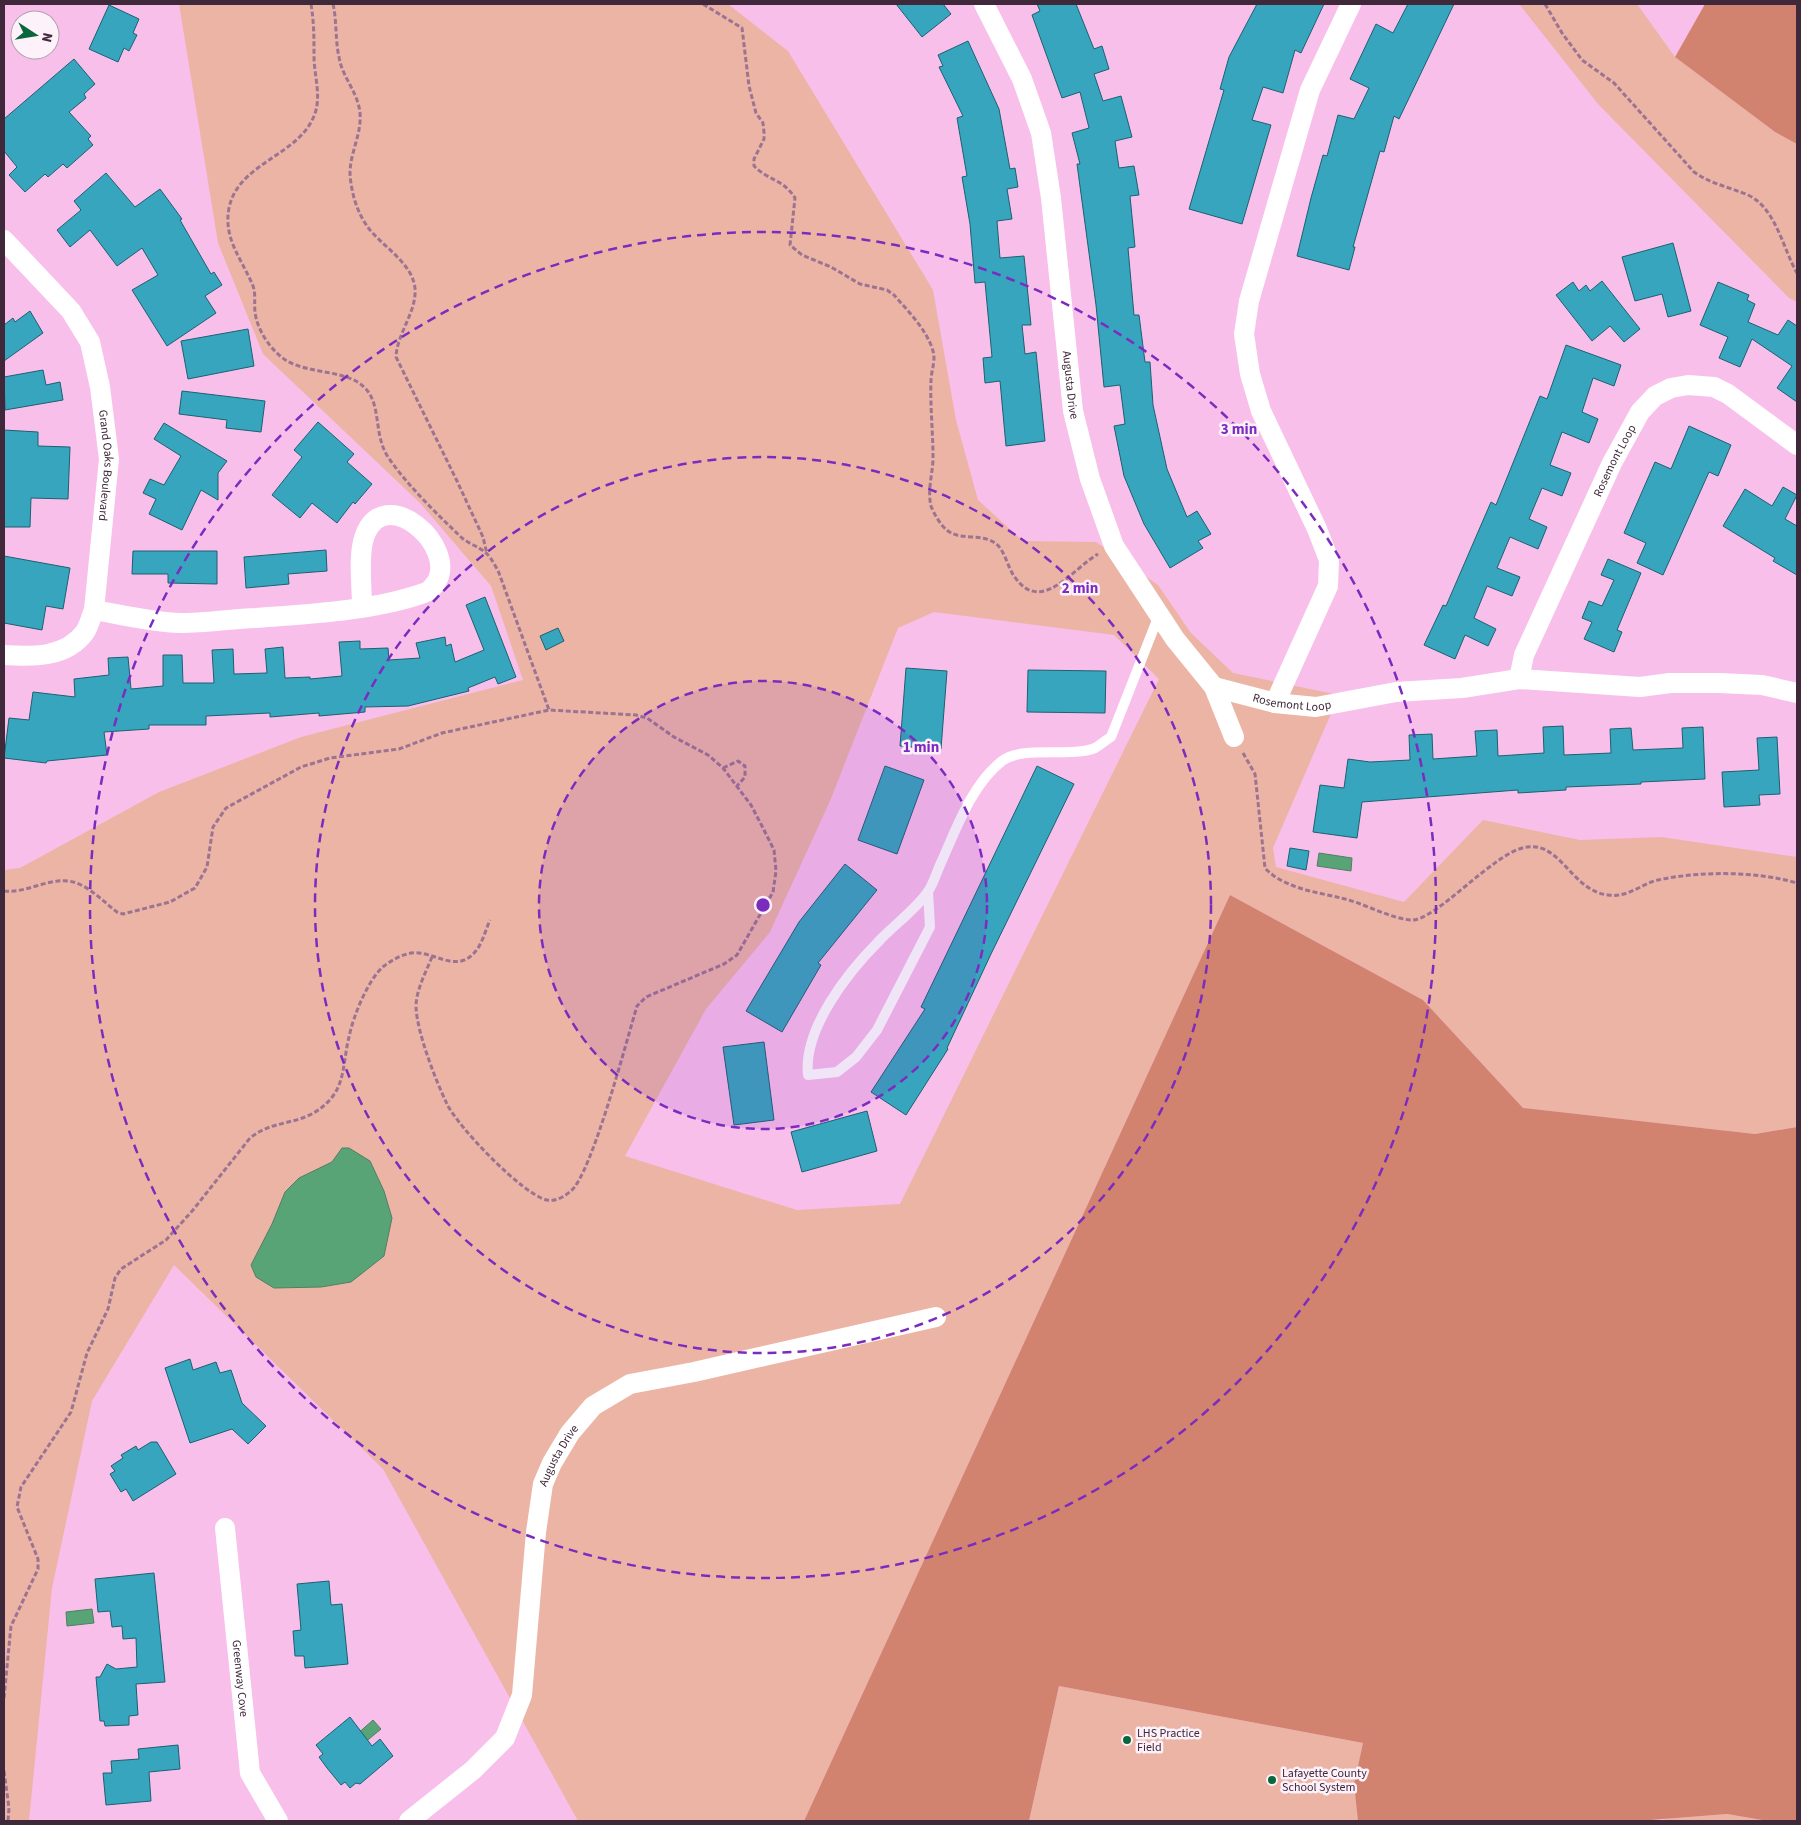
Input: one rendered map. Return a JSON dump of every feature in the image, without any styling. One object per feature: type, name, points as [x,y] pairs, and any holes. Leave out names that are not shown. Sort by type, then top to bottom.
[{"type":"street","name":"Augusta Drive","points":[[984,4],[1022,79],[1041,133],[1051,198],[1073,411],[1090,479],[1114,546],[1174,639],[1214,687],[1234,737]]},
{"type":"street","points":[[1275,703],[1328,586],[1329,560],[1317,529],[1261,411],[1250,374],[1244,334],[1249,301],[1310,90],[1351,4]]},
{"type":"street","name":"Grand Oaks Boulevard","points":[[4,240],[71,311],[90,342],[100,387],[110,459],[94,610],[85,632],[63,650],[44,656],[4,656]]},
{"type":"street","name":"Rosemont Loop","points":[[1519,679],[1524,655],[1612,463],[1640,412],[1655,396],[1671,388],[1688,385],[1714,387],[1728,394],[1797,445]]},
{"type":"street","points":[[94,610],[180,623],[314,613],[362,606],[426,593],[435,584],[441,571],[436,548],[428,536],[410,521],[393,514],[384,515],[375,519],[368,528],[363,540],[362,606]]},
{"type":"street","name":"Rosemont Loop","points":[[1214,687],[1275,703],[1316,707],[1396,692],[1462,688],[1519,679],[1640,687],[1670,683],[1762,685],[1797,693]]},
{"type":"street","name":"Augusta Drive","points":[[409,1821],[473,1770],[505,1738],[522,1695],[536,1532],[543,1484],[552,1463],[570,1433],[593,1406],[630,1384],[703,1370],[936,1317]]},
{"type":"street","name":"Greenway Cove","points":[[226,1528],[250,1773],[278,1821]]},
{"type":"lane","points":[[928,892],[930,927],[878,1030],[856,1057],[837,1072],[808,1075],[807,1061],[814,1036],[836,992],[877,943],[928,892],[957,826],[983,780],[1003,760],[1026,754],[1077,752],[1095,748],[1111,737],[1160,615]]},
{"type":"path","points":[[311,4],[316,35],[314,56],[318,100],[314,116],[306,131],[255,170],[243,182],[238,188],[230,206],[228,220],[230,237],[234,251],[254,288],[258,326],[270,345],[285,359],[301,368],[357,381],[366,389],[375,402],[379,441],[390,460],[464,540],[487,554]]},
{"type":"path","points":[[334,4],[337,18],[338,56],[358,99],[360,113],[360,129],[349,168],[356,204],[367,226],[406,267],[414,285],[415,295],[399,338],[396,357],[483,537],[487,554],[499,573],[549,710]]},
{"type":"path","points":[[703,4],[742,28],[748,86],[756,113],[764,123],[764,139],[754,159],[754,166],[760,172],[786,186],[795,198],[790,245],[802,255],[831,267],[860,284],[887,290],[894,295],[929,340],[934,353],[931,379],[933,460],[929,489],[932,507],[939,522],[948,531],[958,536],[985,539],[996,544],[1016,580],[1028,590],[1039,593],[1062,582],[1081,566],[1114,546]]},
{"type":"path","points":[[1545,4],[1562,33],[1582,60],[1626,94],[1694,172],[1706,181],[1749,196],[1759,203],[1767,212],[1797,273]]},
{"type":"path","points":[[4,890],[16,892],[65,880],[79,883],[116,912],[123,914],[170,902],[195,888],[203,877],[208,867],[213,827],[226,808],[301,767],[330,758],[399,749],[442,733],[549,710],[621,713],[647,718],[674,737],[708,755],[723,768],[751,806],[774,850],[776,871],[773,892],[737,955],[724,964],[646,997],[638,1006],[592,1152],[573,1190],[559,1199],[548,1200],[533,1194],[510,1176],[460,1125],[448,1105],[428,1052],[416,1007],[419,990],[432,957]]},
{"type":"path","points":[[1234,737],[1255,774],[1265,868],[1273,877],[1304,889],[1346,899],[1411,920],[1424,918],[1482,872],[1509,854],[1527,846],[1551,852],[1584,886],[1594,892],[1608,895],[1619,896],[1656,880],[1713,875],[1758,875],[1776,877],[1797,883]]},
{"type":"path","points":[[723,768],[738,762],[746,766],[745,777],[737,786]]},
{"type":"path","points":[[4,1698],[12,1626],[38,1569],[38,1559],[17,1507],[17,1498],[21,1487],[71,1412],[87,1353],[108,1309],[115,1278],[121,1269],[166,1240],[193,1210],[250,1138],[261,1129],[304,1119],[317,1113],[334,1095],[342,1074],[354,1017],[367,990],[381,969],[394,959],[413,953],[453,962],[463,961],[473,954],[490,920]]},
{"type":"path","points":[[4,1771],[9,1808],[8,1821]]},
{"type":"shaded area","points":[[179,4],[728,4],[788,51],[933,290],[956,420],[978,500],[1023,541],[1096,542],[1158,585],[1191,633],[1233,673],[1339,695],[1273,848],[1276,867],[1404,902],[1483,820],[1580,840],[1661,837],[1797,857],[1797,1127],[1755,1134],[1523,1108],[1423,1000],[1230,895],[804,1821],[578,1821],[383,1469],[174,1265],[92,1401],[52,1588],[29,1821],[4,1821],[4,870],[20,868],[159,792],[301,737],[523,680],[491,586],[420,503],[263,354],[218,243]],"holes":[[[934,612],[1114,635],[1159,679],[900,1204],[797,1210],[625,1156],[706,1009],[770,932],[830,801],[898,628]]]},
{"type":"shaded area","points":[[1519,4],[1637,4],[1675,57],[1775,132],[1797,144],[1797,302],[1789,298],[1598,104]]},
{"type":"shaded area","points":[[1705,4],[1797,4],[1797,144],[1775,132],[1675,57]]},
{"type":"shaded area","points":[[1319,853],[1352,858],[1351,871],[1317,866]]},
{"type":"shaded area","points":[[1230,895],[1423,1000],[1523,1108],[1755,1134],[1797,1127],[1797,1821],[1768,1821],[1727,1814],[1638,1821],[1358,1821],[1354,1784],[1363,1743],[1059,1686],[1029,1821],[804,1821]]},
{"type":"shaded area","points":[[342,1148],[349,1148],[370,1161],[384,1191],[392,1218],[384,1256],[351,1282],[321,1287],[274,1288],[256,1277],[251,1265],[272,1224],[285,1192],[299,1178],[332,1162]]},
{"type":"shaded area","points":[[92,1609],[94,1623],[67,1626],[66,1612]]},
{"type":"shaded area","name":"LHS Practice Field","points":[[1059,1686],[1363,1743],[1354,1784],[1358,1821],[1029,1821]]},
{"type":"shaded area","points":[[373,1720],[381,1729],[363,1744],[355,1736]]},
{"type":"shaded area","points":[[1727,1814],[1768,1821],[1671,1821],[1663,1819]]},
{"type":"building","points":[[896,4],[943,4],[951,14],[922,37]]},
{"type":"building","points":[[1037,4],[1076,4],[1094,49],[1102,46],[1109,69],[1094,74],[1103,101],[1121,96],[1132,137],[1115,141],[1119,168],[1134,166],[1139,195],[1130,196],[1135,247],[1128,248],[1134,315],[1139,315],[1145,362],[1150,362],[1153,405],[1167,469],[1187,517],[1197,511],[1211,534],[1198,541],[1203,548],[1170,568],[1144,524],[1124,476],[1114,426],[1125,424],[1120,385],[1104,387],[1096,305],[1077,164],[1080,164],[1072,133],[1089,128],[1080,92],[1062,98],[1032,15],[1040,11]]},
{"type":"building","points":[[1257,4],[1324,4],[1301,53],[1295,50],[1283,93],[1263,87],[1252,120],[1271,125],[1242,224],[1189,209],[1224,90],[1220,89],[1229,57]]},
{"type":"building","points":[[1408,4],[1454,4],[1399,119],[1394,116],[1384,152],[1380,151],[1353,247],[1355,247],[1349,270],[1297,256],[1323,155],[1327,156],[1338,115],[1354,119],[1369,88],[1350,79],[1376,24],[1393,33]]},
{"type":"building","points":[[109,5],[139,19],[133,33],[137,35],[129,51],[124,48],[118,62],[89,49]]},
{"type":"building","points":[[968,41],[999,109],[1010,169],[1015,168],[1018,187],[1007,189],[1012,219],[997,221],[1000,258],[1024,256],[1031,325],[1022,325],[1025,354],[1036,352],[1045,441],[1006,446],[1000,381],[985,383],[983,358],[992,357],[985,282],[975,283],[970,224],[962,177],[967,176],[957,118],[963,116],[939,67],[943,66],[938,55]]},
{"type":"building","points":[[74,59],[95,84],[84,94],[86,98],[69,112],[91,136],[88,139],[93,145],[67,168],[63,164],[48,177],[45,174],[25,192],[9,175],[17,167],[4,151],[4,119]]},
{"type":"building","points":[[106,173],[135,207],[160,189],[182,219],[180,220],[211,274],[214,272],[222,285],[205,296],[216,313],[167,346],[132,290],[158,275],[142,248],[117,266],[90,230],[70,247],[57,230],[81,210],[74,201]]},
{"type":"building","points":[[1673,243],[1691,311],[1668,317],[1662,294],[1635,301],[1622,257]]},
{"type":"building","points":[[1602,281],[1640,329],[1624,342],[1610,326],[1592,341],[1556,295],[1573,282],[1579,291],[1586,285],[1590,291]]},
{"type":"building","points":[[1718,282],[1749,295],[1747,300],[1755,304],[1748,322],[1778,335],[1788,320],[1797,326],[1797,402],[1777,388],[1792,366],[1752,339],[1740,367],[1719,358],[1728,337],[1700,325]]},
{"type":"building","points":[[30,311],[43,333],[4,361],[4,325],[13,318],[15,322]]},
{"type":"building","points":[[248,329],[254,366],[188,379],[181,341]]},
{"type":"building","points":[[1566,345],[1621,365],[1614,386],[1593,378],[1582,412],[1598,419],[1589,443],[1562,432],[1550,465],[1571,473],[1562,496],[1542,488],[1529,519],[1547,527],[1538,549],[1510,537],[1497,568],[1520,577],[1512,596],[1487,586],[1474,618],[1496,629],[1488,646],[1465,635],[1455,659],[1424,645],[1443,605],[1446,606],[1491,502],[1496,505],[1540,396],[1547,399]]},
{"type":"building","points":[[43,370],[46,385],[60,382],[63,400],[5,410],[4,377]]},
{"type":"building","points":[[182,391],[265,401],[261,432],[226,428],[227,420],[179,414]]},
{"type":"building","points":[[318,422],[354,454],[347,462],[372,484],[355,504],[353,502],[337,523],[312,503],[300,518],[272,495],[302,457],[294,450]]},
{"type":"building","points":[[164,423],[227,461],[218,473],[218,500],[201,490],[182,530],[149,514],[156,499],[143,493],[150,479],[164,485],[181,456],[154,439]]},
{"type":"building","points":[[1689,426],[1731,445],[1718,476],[1709,472],[1663,575],[1637,563],[1646,543],[1624,533],[1655,462],[1671,469]]},
{"type":"building","points":[[4,430],[38,432],[38,446],[70,447],[68,499],[31,498],[30,527],[4,527]]},
{"type":"building","points":[[1783,487],[1797,495],[1785,519],[1797,526],[1797,575],[1773,561],[1775,558],[1723,526],[1745,489],[1772,506]]},
{"type":"building","points":[[326,550],[327,571],[288,574],[289,584],[246,588],[244,557]]},
{"type":"building","points":[[133,551],[217,551],[217,584],[168,583],[168,574],[132,574]]},
{"type":"building","points":[[4,556],[70,568],[63,609],[46,606],[42,630],[4,623]]},
{"type":"building","points":[[1608,559],[1641,573],[1617,630],[1622,632],[1614,652],[1584,639],[1592,622],[1582,618],[1589,601],[1602,606],[1614,580],[1601,575]]},
{"type":"building","points":[[485,597],[516,677],[498,684],[495,677],[468,688],[469,691],[408,706],[365,707],[365,712],[319,716],[319,713],[270,717],[270,713],[206,716],[206,725],[149,725],[149,729],[104,732],[107,755],[47,761],[46,763],[4,758],[9,718],[29,720],[33,692],[75,697],[74,679],[109,675],[108,658],[128,657],[131,689],[163,686],[163,655],[182,655],[183,683],[214,683],[212,650],[233,649],[234,674],[267,673],[265,649],[283,647],[285,678],[310,677],[310,679],[342,676],[339,642],[360,641],[360,649],[388,648],[389,660],[420,658],[416,643],[445,637],[446,646],[451,644],[455,662],[484,650],[466,605]]},
{"type":"building","points":[[558,628],[564,641],[546,650],[540,636]]},
{"type":"building","points":[[906,668],[947,671],[941,749],[900,746]]},
{"type":"building","points":[[1028,670],[1106,671],[1105,713],[1027,712]]},
{"type":"building","points":[[1563,726],[1564,755],[1611,753],[1610,729],[1631,728],[1633,750],[1683,748],[1682,728],[1703,727],[1705,779],[1566,787],[1566,790],[1518,793],[1518,790],[1362,802],[1357,838],[1313,832],[1320,785],[1344,788],[1348,759],[1370,762],[1410,760],[1409,735],[1432,734],[1433,759],[1477,756],[1475,731],[1497,730],[1498,756],[1544,753],[1543,727]]},
{"type":"building","points":[[1777,737],[1780,794],[1759,795],[1760,805],[1724,807],[1722,772],[1759,770],[1757,738]]},
{"type":"building","points":[[885,766],[924,780],[897,854],[858,840]]},
{"type":"building","points":[[1037,766],[1074,784],[991,954],[948,1049],[906,1115],[871,1092],[925,1009],[921,1007]]},
{"type":"building","points":[[1290,848],[1309,851],[1306,870],[1287,866]]},
{"type":"building","points":[[845,864],[877,890],[818,963],[821,965],[782,1032],[746,1011],[799,922]]},
{"type":"building","points":[[764,1042],[774,1120],[734,1125],[723,1047]]},
{"type":"building","points":[[867,1111],[877,1151],[802,1172],[791,1132]]},
{"type":"building","points":[[190,1359],[193,1370],[216,1362],[220,1373],[231,1370],[242,1403],[266,1426],[248,1444],[232,1429],[190,1443],[165,1368]]},
{"type":"building","points":[[151,1442],[157,1442],[176,1474],[133,1501],[126,1489],[121,1492],[110,1474],[115,1471],[111,1466],[123,1458],[121,1455],[136,1446],[138,1450]]},
{"type":"building","points":[[154,1573],[165,1682],[136,1684],[138,1715],[129,1716],[129,1725],[105,1726],[104,1721],[100,1721],[96,1677],[100,1677],[107,1664],[116,1669],[137,1667],[136,1638],[123,1639],[122,1626],[112,1627],[110,1611],[98,1612],[95,1579]]},
{"type":"building","points":[[329,1581],[331,1605],[342,1604],[348,1664],[305,1668],[304,1656],[295,1656],[293,1631],[301,1630],[297,1584]]},
{"type":"building","points":[[350,1717],[372,1746],[380,1739],[393,1756],[360,1784],[356,1783],[350,1788],[345,1782],[341,1785],[327,1768],[319,1757],[323,1754],[316,1745]]},
{"type":"building","points":[[178,1745],[180,1769],[149,1772],[151,1801],[106,1805],[103,1773],[112,1773],[111,1761],[139,1759],[138,1749]]},
{"type":"place","name":"LHS Practice Field","points":[[1127,1740]]},
{"type":"place","name":"Lafayette County School System","points":[[1272,1780]]}]
